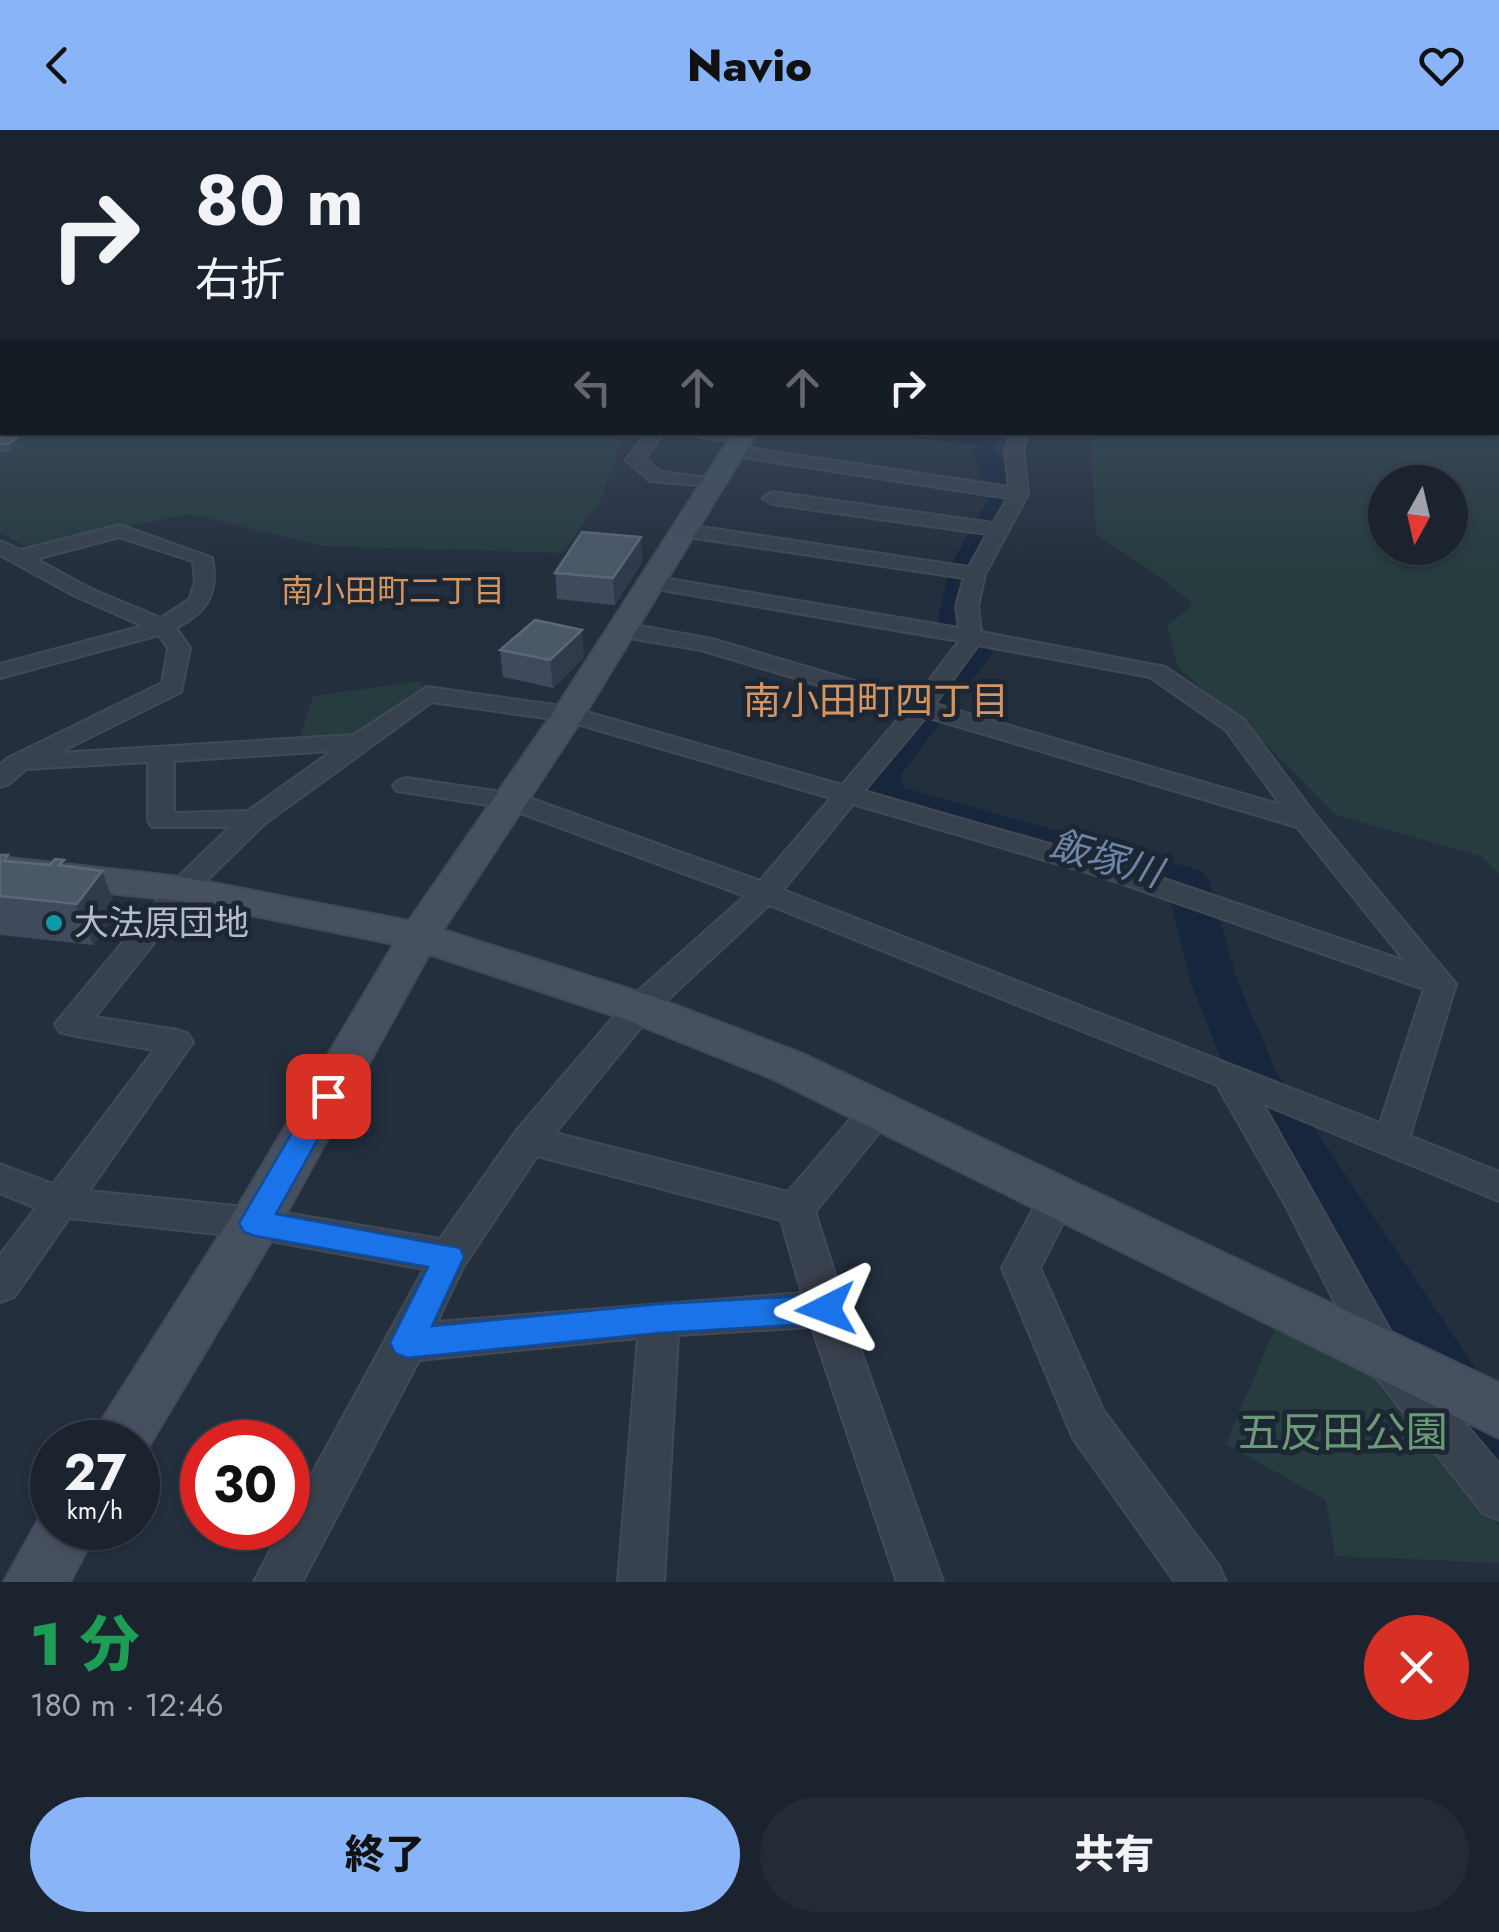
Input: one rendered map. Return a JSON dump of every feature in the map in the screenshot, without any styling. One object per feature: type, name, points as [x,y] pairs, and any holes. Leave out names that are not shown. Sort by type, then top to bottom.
[{"type":"street","points":[[654,435],[635,460],[656,477],[713,483]]},
{"type":"street","points":[[709,435],[740,443],[772,499],[975,574]]},
{"type":"street","points":[[277,1582],[407,1343],[449,1257],[528,1140],[640,1008],[764,893],[922,706],[972,640],[967,606],[975,574],[1020,494],[1014,450],[1020,435]]},
{"type":"street","points":[[134,1420],[255,1223],[419,936],[569,714],[681,530],[740,443]]},
{"type":"street","points":[[681,530],[772,499],[1020,494]]},
{"type":"street","points":[[772,499],[1000,530]]},
{"type":"street","points":[[0,671],[164,627],[198,604],[206,581],[202,558],[120,531],[9,552]]},
{"type":"street","points":[[6,768],[173,687],[179,648],[164,627],[82,592],[9,552]]},
{"type":"street","points":[[651,582],[773,600],[1157,672],[1235,725],[1306,821],[1442,984]]},
{"type":"street","points":[[623,630],[704,644],[1306,821]]},
{"type":"street","points":[[0,1285],[177,1042],[71,1024],[182,889],[254,820],[428,694],[569,714],[1113,871],[1442,984]]},
{"type":"street","points":[[6,768],[362,742]]},
{"type":"street","points":[[161,754],[161,822],[254,820]]},
{"type":"street","points":[[406,786],[512,801],[764,893],[1230,1076],[1499,1187]]},
{"type":"street","points":[[0,869],[182,889],[419,936],[640,1008],[787,1066],[1499,1411]]},
{"type":"street","points":[[1391,1142],[1442,984]]},
{"type":"street","points":[[1230,1076],[1382,1354],[1499,1498]]},
{"type":"street","points":[[796,1210],[878,1110]]},
{"type":"street","points":[[528,1140],[796,1210]]},
{"type":"street","points":[[0,1178],[63,1203],[255,1223],[449,1257]]},
{"type":"street","points":[[1058,1198],[1021,1268],[1088,1424],[1203,1582]]},
{"type":"street","points":[[796,1210],[920,1582]]},
{"type":"street","points":[[407,1343],[659,1318],[826,1309]]},
{"type":"street","points":[[641,1582],[659,1318]]},
{"type":"street","points":[[35,1582],[55,1550]]},
{"type":"green space","points":[[0,435],[623,435],[600,502],[562,553],[323,546],[190,514],[27,547],[0,533]]},
{"type":"green space","points":[[1090,435],[1499,435],[1499,874],[1481,856],[1336,815],[1255,733],[1178,668],[1167,626],[1193,605],[1096,534]]},
{"type":"green space","points":[[420,681],[423,689],[361,736],[299,741],[313,696]]},
{"type":"green space","name":"五反田公園","points":[[1277,1323],[1387,1378],[1499,1527],[1499,1563],[1335,1556],[1326,1500],[1226,1444]]},
{"type":"water","points":[[891,435],[1006,435],[993,447]]},
{"type":"building","points":[[0,435],[6,435],[2,437],[17,438],[0,444]]},
{"type":"building","points":[[582,532],[641,537],[613,578],[555,573]]},
{"type":"building","points":[[535,620],[582,630],[550,660],[500,650]]},
{"type":"building","points":[[0,855],[8,855],[4,861],[50,865],[55,859],[64,860],[59,865],[102,871],[77,904],[0,896]]},
{"type":"waterway","name":"飯塚川","points":[[985,451],[1003,491],[1002,500],[966,566],[954,623],[976,653],[880,775],[887,796],[1187,881],[1214,980],[1253,1075],[1499,1461]]},
{"type":"place","name":"大法原団地","points":[[54,923]]},
{"type":"district","name":"南小田町二丁目","points":[[393,591]]},
{"type":"district","name":"南小田町四丁目","points":[[876,700]]},
{"type":"route","points":[[328,1096],[255,1223],[449,1257],[407,1343],[659,1318],[826,1309]]}]
